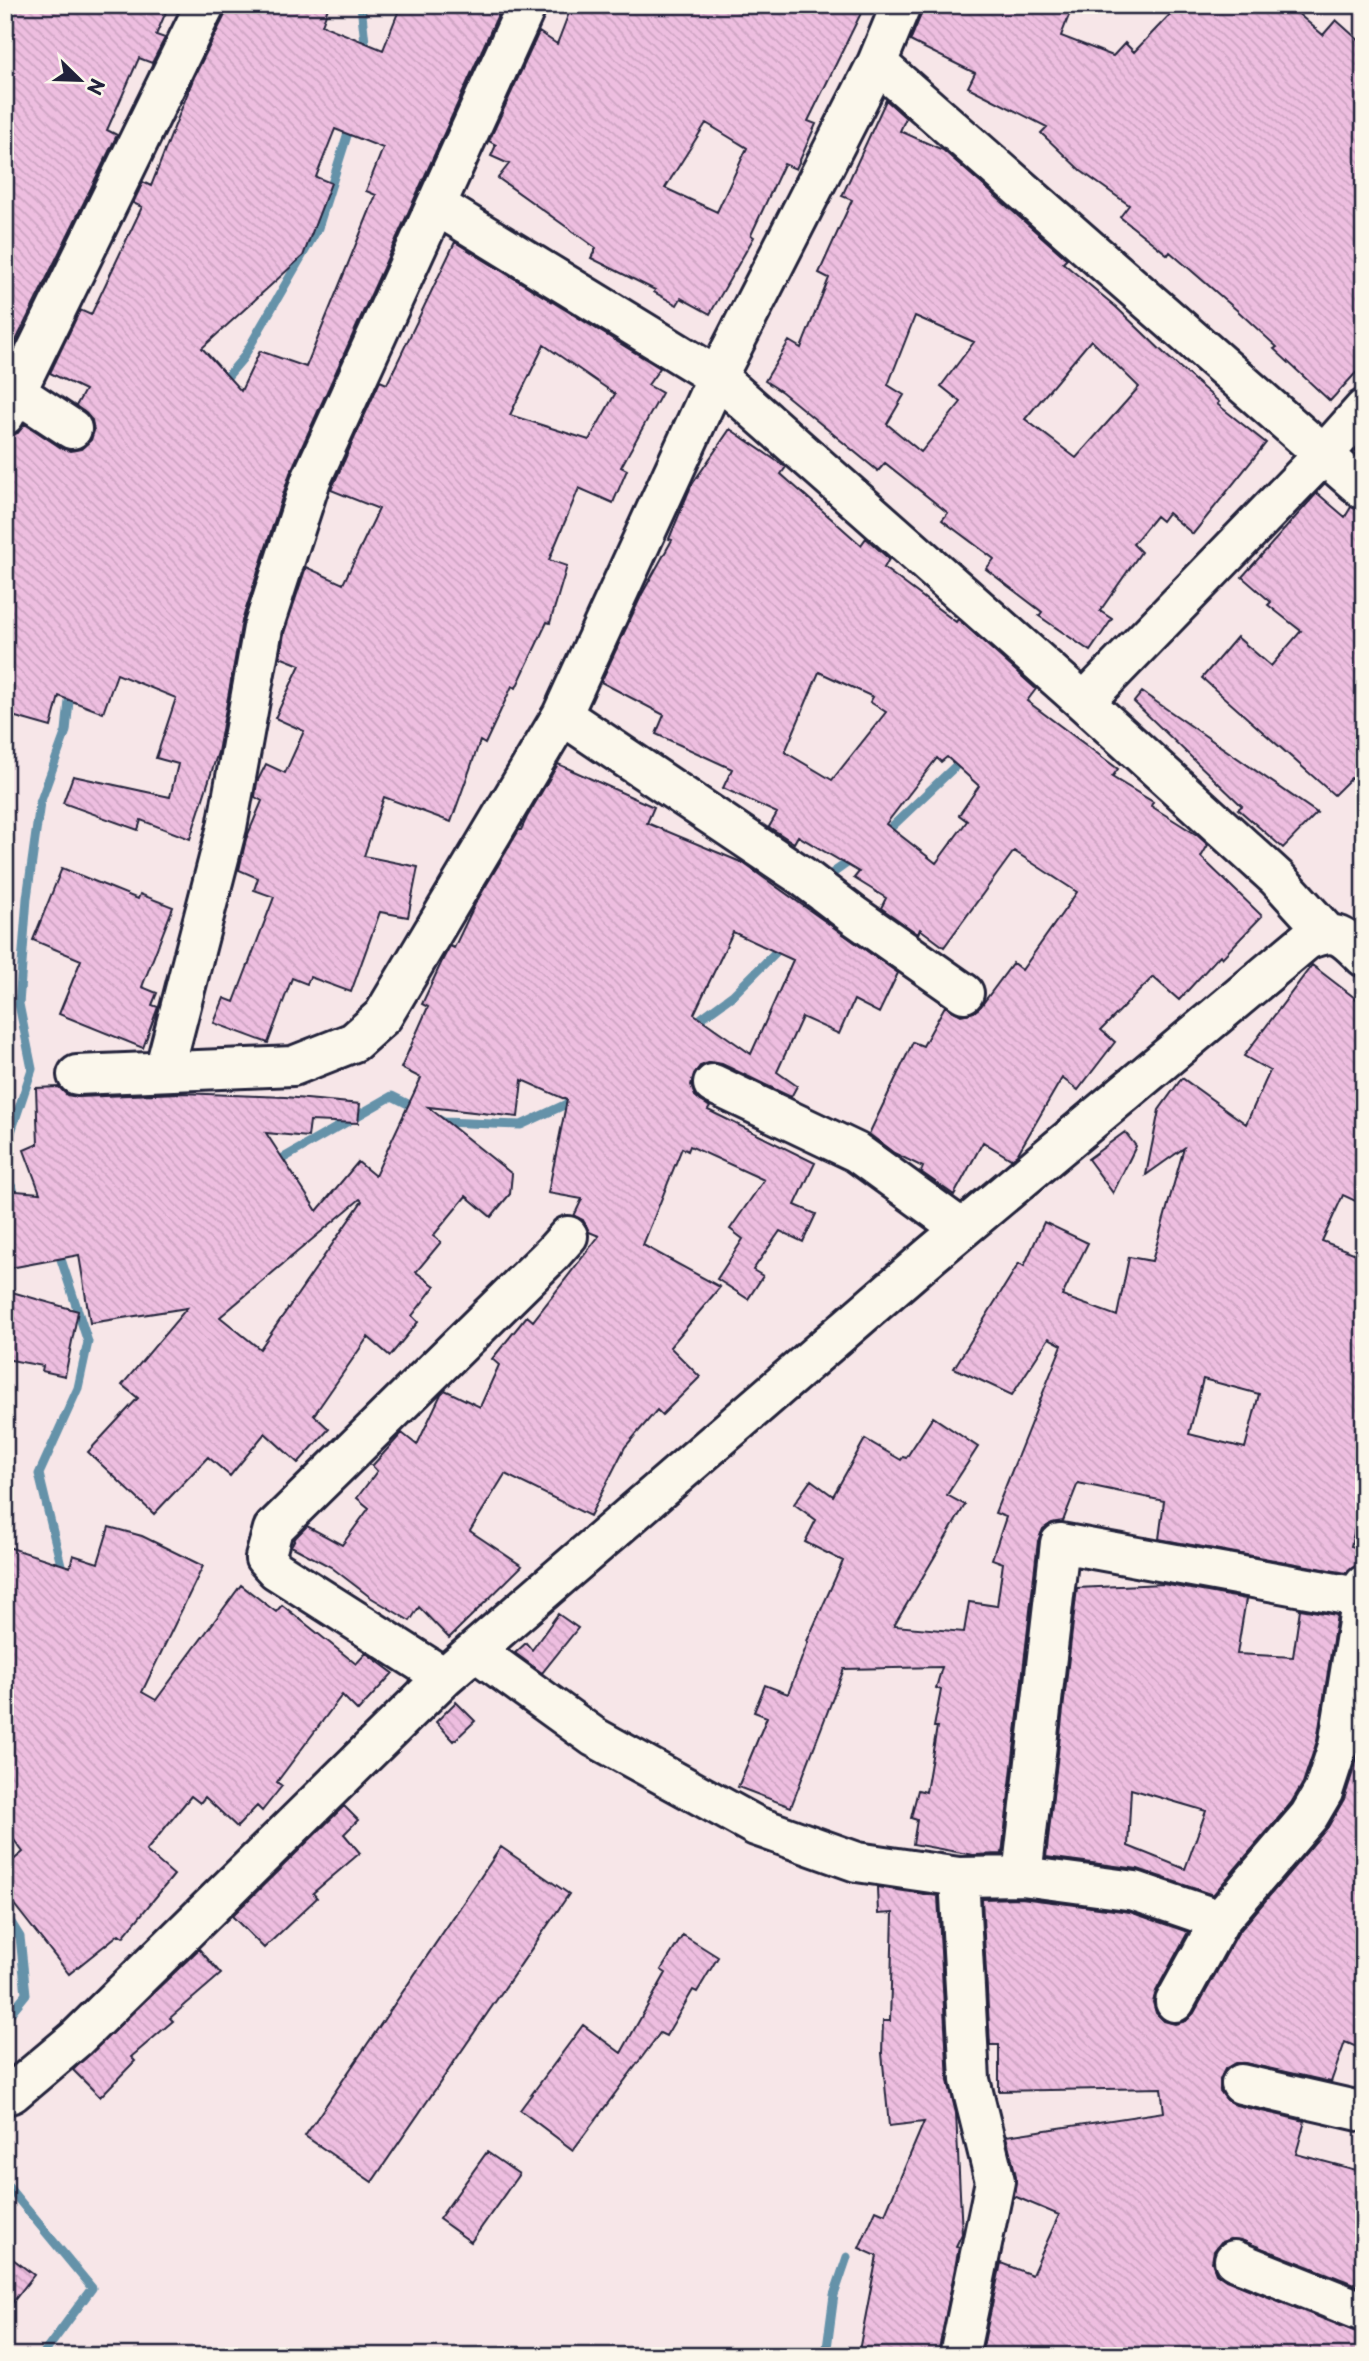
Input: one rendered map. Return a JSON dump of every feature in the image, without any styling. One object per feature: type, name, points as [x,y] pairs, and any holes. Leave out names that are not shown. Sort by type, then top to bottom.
[{"type":"street","points":[[72,429],[9,397],[36,354],[205,5]]},
{"type":"street","points":[[164,1071],[227,827],[263,628],[311,480],[527,5]]},
{"type":"street","points":[[77,1075],[293,1066],[354,1042],[383,1016],[562,715],[717,377],[877,63],[901,5]]},
{"type":"street","points":[[877,63],[1364,490]]},
{"type":"street","points":[[436,205],[717,377],[1084,702],[1277,878],[1327,933],[1344,938],[1364,957]]},
{"type":"street","points":[[1084,702],[1324,454],[1364,409]]},
{"type":"street","points":[[562,715],[815,886],[964,993]]},
{"type":"street","points":[[5,2095],[76,2039],[444,1677],[962,1229],[1307,940],[1327,933]]},
{"type":"street","points":[[713,1084],[856,1152],[962,1229]]},
{"type":"street","points":[[444,1677],[276,1570],[265,1558],[274,1529],[568,1236]]},
{"type":"street","points":[[1022,1876],[1060,1543],[1363,1591],[1338,1745],[1323,1792],[1309,1816],[1220,1920],[1175,2002]]},
{"type":"street","points":[[475,1651],[594,1737],[756,1826],[857,1862],[959,1877],[1022,1876],[1135,1891],[1220,1920]]},
{"type":"street","points":[[959,1877],[970,2080],[995,2181],[959,2356]]},
{"type":"street","points":[[1241,2084],[1364,2112]]},
{"type":"street","points":[[1234,2260],[1364,2312]]},
{"type":"building","points":[[5,5],[169,5],[156,35],[165,38],[152,63],[139,58],[107,130],[117,135],[5,363]]},
{"type":"building","points":[[227,5],[329,5],[322,25],[383,50],[401,5],[497,5],[501,8],[290,473],[242,621],[218,752],[190,839],[141,820],[138,830],[63,803],[73,776],[170,797],[178,764],[156,758],[176,698],[117,674],[103,713],[59,696],[51,727],[5,714],[5,449],[12,435],[18,433],[25,424],[70,451],[81,449],[91,440],[94,431],[92,420],[76,406],[85,390],[50,373],[80,310],[91,315],[142,207],[133,203],[143,182],[151,186],[194,77],[225,15]],"holes":[[[335,129],[383,148],[366,191],[376,195],[306,367],[260,351],[241,391],[202,348],[303,256],[331,183],[316,177]]]},
{"type":"building","points":[[572,5],[865,5],[808,121],[816,124],[796,169],[784,164],[751,235],[754,237],[710,314],[681,298],[677,305],[654,292],[655,290],[591,258],[596,248],[498,178],[509,164],[491,156],[496,145],[489,141],[539,32],[557,44]],"holes":[[[706,123],[747,148],[717,212],[665,188]]]},
{"type":"building","points":[[925,5],[1073,5],[1061,36],[1113,56],[1125,43],[1134,52],[1179,5],[1288,5],[1323,35],[1336,20],[1364,45],[1364,364],[1330,401],[1239,312],[1170,252],[1168,255],[1120,217],[1129,205],[1081,171],[1041,133],[1047,127],[968,87],[975,73],[910,41]]},
{"type":"building","points":[[886,100],[906,118],[900,131],[943,150],[1067,259],[1063,263],[1116,307],[1219,402],[1217,404],[1266,443],[1193,534],[1168,513],[1162,521],[1156,516],[1133,544],[1141,552],[1100,611],[1112,619],[1090,651],[1039,616],[1042,612],[986,569],[994,559],[942,520],[948,513],[885,463],[878,471],[765,381],[789,341],[801,348],[829,278],[819,273],[852,200],[842,196]],"holes":[[[915,316],[974,342],[941,386],[961,402],[921,452],[887,424],[904,395],[888,385]],[[1091,340],[1139,387],[1076,458],[1025,419]]]},
{"type":"building","points":[[455,242],[660,368],[648,385],[662,393],[621,467],[627,470],[613,503],[579,488],[549,560],[567,566],[550,623],[547,622],[516,688],[512,686],[485,744],[480,741],[451,822],[384,797],[364,856],[418,867],[408,917],[380,912],[351,992],[310,977],[307,984],[292,978],[268,1043],[214,1023],[224,998],[234,1002],[274,897],[254,890],[258,878],[239,870],[246,839],[262,801],[255,797],[257,782],[266,764],[285,773],[304,731],[275,718],[300,665],[280,657],[284,633],[306,567],[343,584],[379,509],[331,490],[380,381],[387,384]],"holes":[[[544,345],[615,394],[589,440],[510,415]]]},
{"type":"building","points":[[730,429],[786,467],[781,474],[861,545],[866,538],[889,559],[884,568],[956,622],[958,619],[1036,689],[1027,701],[1118,769],[1112,777],[1153,802],[1151,806],[1208,845],[1201,857],[1262,916],[1222,958],[1220,955],[1179,1000],[1153,977],[1101,1030],[1115,1042],[1078,1090],[1062,1078],[1017,1155],[1011,1159],[983,1142],[954,1195],[921,1172],[923,1167],[894,1153],[869,1134],[913,1042],[923,1046],[945,1006],[961,1015],[974,1012],[1013,963],[1022,970],[1077,892],[1014,851],[944,947],[920,929],[918,934],[881,908],[886,898],[854,878],[859,872],[798,836],[794,843],[769,827],[777,813],[723,788],[732,769],[656,734],[664,715],[601,682],[642,594],[672,540],[669,539],[691,486]],"holes":[[[819,672],[873,697],[870,702],[886,712],[832,780],[785,752]],[[947,757],[979,786],[959,815],[967,821],[936,863],[886,824],[937,758],[941,762]]]},
{"type":"building","points":[[1317,493],[1345,517],[1351,507],[1364,511],[1364,790],[1351,778],[1334,795],[1202,678],[1237,637],[1271,666],[1301,631],[1268,605],[1271,602],[1242,577]]},
{"type":"building","points":[[1142,692],[1317,813],[1283,848],[1238,809],[1242,806],[1134,702]]},
{"type":"building","points":[[558,764],[654,807],[647,823],[743,863],[898,973],[879,1013],[854,1000],[839,1034],[802,1017],[777,1072],[797,1086],[791,1097],[722,1064],[711,1062],[700,1066],[694,1074],[691,1085],[695,1096],[710,1107],[708,1110],[815,1163],[795,1205],[816,1214],[803,1242],[780,1231],[753,1270],[763,1276],[748,1299],[717,1279],[743,1239],[730,1229],[764,1180],[690,1146],[688,1151],[682,1148],[643,1245],[720,1287],[670,1347],[700,1377],[662,1415],[657,1410],[625,1447],[590,1516],[505,1474],[470,1531],[522,1566],[449,1638],[419,1607],[410,1621],[370,1597],[331,1567],[291,1546],[307,1526],[342,1545],[369,1508],[357,1498],[377,1471],[372,1466],[402,1433],[417,1445],[445,1390],[480,1407],[499,1365],[492,1359],[527,1316],[533,1321],[599,1236],[589,1232],[583,1220],[574,1216],[582,1199],[548,1193],[567,1100],[522,1080],[518,1117],[428,1107],[512,1174],[510,1194],[491,1217],[466,1196],[433,1236],[441,1242],[416,1272],[435,1286],[412,1316],[418,1322],[390,1356],[368,1337],[314,1415],[329,1429],[298,1463],[265,1433],[230,1476],[208,1457],[154,1514],[88,1452],[138,1398],[122,1385],[187,1308],[90,1323],[79,1255],[5,1269],[5,1190],[40,1193],[24,1150],[38,1144],[36,1088],[59,1087],[67,1095],[78,1097],[181,1093],[285,1097],[360,1104],[358,1123],[310,1121],[308,1137],[266,1133],[317,1211],[358,1162],[375,1176],[421,1078],[401,1068],[428,1007],[422,1004],[450,946],[454,948],[475,904]],"holes":[[[733,932],[793,960],[751,1054],[694,1014]],[[360,1199],[362,1201],[260,1349],[220,1317]]]},
{"type":"building","points":[[62,868],[138,899],[140,894],[173,907],[142,987],[157,993],[152,1005],[158,1007],[143,1048],[59,1014],[81,960],[33,940]]},
{"type":"building","points":[[1312,965],[1364,1005],[1364,1205],[1343,1195],[1322,1241],[1364,1257],[1364,1469],[1353,1500],[1361,1502],[1351,1546],[1362,1549],[1359,1564],[1346,1573],[1159,1539],[1164,1501],[1078,1483],[1063,1521],[1052,1523],[1043,1529],[1038,1541],[1002,1854],[973,1855],[913,1844],[917,1820],[911,1818],[918,1790],[926,1792],[941,1690],[936,1688],[942,1667],[844,1669],[791,1807],[738,1787],[767,1717],[754,1712],[765,1685],[788,1694],[807,1641],[843,1561],[805,1542],[816,1520],[794,1504],[811,1480],[833,1496],[865,1439],[901,1460],[906,1458],[933,1417],[978,1447],[947,1495],[965,1505],[894,1626],[964,1632],[969,1602],[997,1606],[1003,1563],[992,1559],[1006,1517],[995,1513],[1062,1345],[1049,1338],[1012,1395],[954,1368],[1019,1263],[1024,1266],[1044,1222],[1088,1243],[1062,1296],[1117,1316],[1129,1257],[1152,1261],[1184,1148],[1146,1175],[1159,1110],[1182,1078],[1246,1124],[1270,1071],[1244,1056]],"holes":[[[1203,1379],[1259,1394],[1245,1448],[1189,1434]]]},
{"type":"building","points":[[1125,1132],[1136,1146],[1113,1193],[1088,1159]]},
{"type":"building","points":[[5,1290],[78,1311],[65,1376],[42,1371],[43,1366],[5,1359]]},
{"type":"building","points":[[109,1527],[142,1536],[203,1566],[142,1692],[156,1700],[241,1585],[276,1612],[282,1605],[356,1664],[366,1653],[393,1673],[358,1711],[342,1695],[277,1782],[282,1786],[262,1811],[257,1806],[237,1827],[205,1797],[200,1803],[191,1796],[146,1851],[174,1875],[123,1937],[119,1934],[69,1974],[5,1893],[5,1867],[23,1852],[5,1828],[5,1546],[70,1567],[73,1555],[98,1563]]},
{"type":"building","points":[[1163,1584],[1246,1599],[1237,1654],[1293,1657],[1300,1609],[1337,1615],[1317,1741],[1303,1783],[1291,1803],[1213,1895],[1138,1869],[1046,1857],[1077,1588]],"holes":[[[1131,1789],[1206,1811],[1185,1869],[1128,1846]]]},
{"type":"building","points":[[558,1614],[578,1628],[542,1673],[515,1653],[526,1643],[532,1650]]},
{"type":"building","points":[[456,1702],[475,1721],[454,1741],[436,1722]]},
{"type":"building","points":[[1363,1726],[1364,2050],[1345,2042],[1331,2082],[1235,2063],[1225,2069],[1220,2080],[1220,2091],[1227,2100],[1236,2105],[1305,2121],[1296,2154],[1364,2172],[1364,2288],[1241,2240],[1221,2242],[1214,2251],[1212,2262],[1216,2273],[1226,2280],[1364,2333],[1364,2356],[981,2356],[1001,2263],[1032,2275],[1059,2215],[1014,2196],[1016,2176],[1006,2136],[1164,2112],[1161,2088],[999,2091],[999,2045],[990,2045],[982,1899],[1021,1898],[1130,1912],[1188,1932],[1156,1991],[1153,2002],[1156,2013],[1164,2021],[1175,2024],[1186,2021],[1194,2013],[1238,1933],[1328,1827],[1344,1799],[1359,1753]]},
{"type":"building","points":[[344,1806],[358,1820],[344,1834],[360,1853],[313,1893],[317,1898],[264,1948],[232,1916]]},
{"type":"building","points":[[501,1847],[569,1894],[372,2182],[305,2136]]},
{"type":"building","points":[[877,1887],[938,1896],[948,2081],[956,2113],[962,2234],[956,2246],[959,2247],[938,2356],[858,2356],[877,2256],[859,2248],[876,2210],[885,2214],[924,2122],[889,2126],[882,2053],[883,2021],[890,2021],[893,1913],[878,1914]]},
{"type":"building","points":[[683,1935],[718,1957],[697,1992],[693,1990],[666,2036],[660,2033],[573,2150],[520,2110],[583,2025],[621,2053],[666,1973],[661,1970]]},
{"type":"building","points":[[199,1949],[221,1974],[170,2018],[173,2021],[131,2057],[135,2061],[100,2097],[73,2070]]},
{"type":"building","points":[[487,2152],[519,2174],[471,2242],[439,2219]]},
{"type":"building","points":[[5,2253],[34,2275],[5,2312]]},
{"type":"waterway","points":[[361,5],[366,52]]},
{"type":"waterway","points":[[221,384],[243,358],[318,228],[351,123]]},
{"type":"waterway","points":[[5,1150],[32,1069],[19,1004],[27,898],[40,803],[66,731],[70,691]]},
{"type":"waterway","points":[[882,836],[963,759]]},
{"type":"waterway","points":[[823,880],[854,858]]},
{"type":"waterway","points":[[692,1025],[733,995],[779,949],[782,942]]},
{"type":"waterway","points":[[273,1164],[392,1096],[416,1108]]},
{"type":"waterway","points":[[438,1119],[444,1122],[521,1125],[575,1100]]},
{"type":"waterway","points":[[5,1175],[13,1189],[16,1202]]},
{"type":"waterway","points":[[57,1247],[88,1342],[78,1388],[39,1474],[61,1573]]},
{"type":"waterway","points":[[5,1913],[20,1937],[26,1994],[5,2020]]},
{"type":"waterway","points":[[5,2183],[92,2288],[42,2356]]},
{"type":"waterway","points":[[829,2356],[827,2348],[834,2295],[847,2257]]}]
